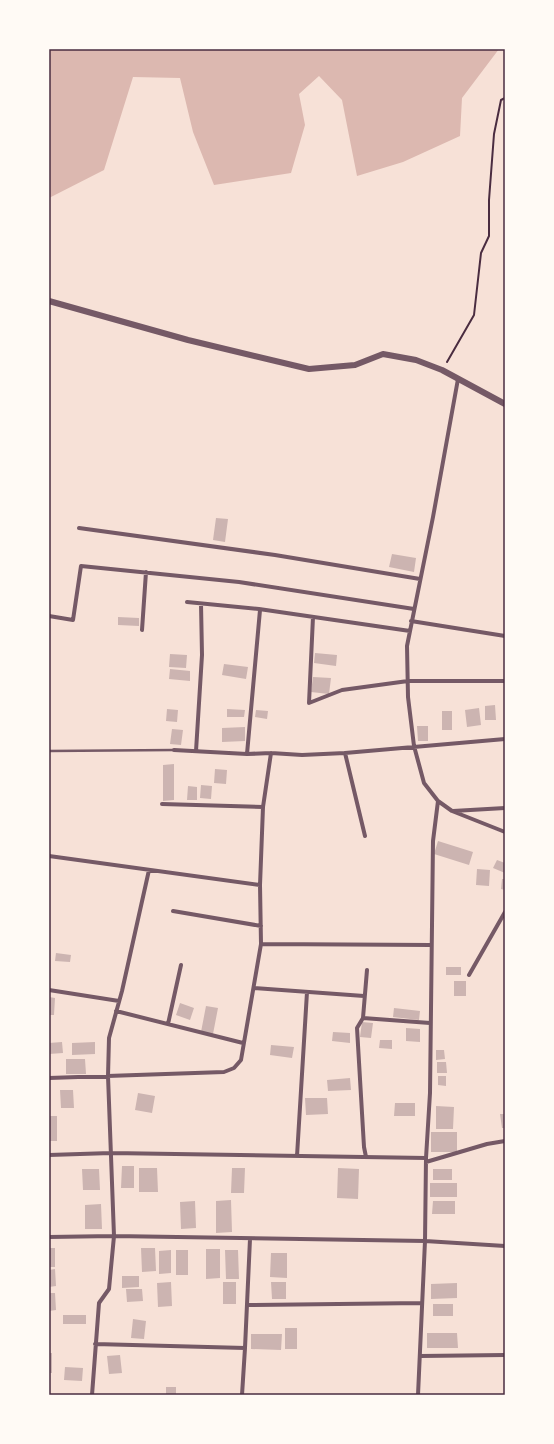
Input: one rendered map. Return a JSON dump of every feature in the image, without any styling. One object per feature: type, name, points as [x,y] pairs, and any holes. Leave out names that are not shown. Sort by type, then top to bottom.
[{"type":"street","points":[[49,301],[188,340],[309,369],[355,365],[383,354],[416,360],[442,370],[505,404]]},
{"type":"street","points":[[458,379],[433,517],[406,646],[408,697],[414,746],[424,783],[438,800],[452,811],[505,832]]},
{"type":"street","points":[[79,528],[275,554],[420,579]]},
{"type":"street","points":[[49,616],[73,620],[81,566],[239,582],[414,609]]},
{"type":"street","points":[[142,630],[146,572]]},
{"type":"street","points":[[187,602],[260,610],[410,631]]},
{"type":"street","points":[[196,751],[202,655],[201,604]]},
{"type":"street","points":[[247,754],[260,610]]},
{"type":"street","points":[[313,617],[309,703],[342,690],[408,681],[505,681]]},
{"type":"street","points":[[411,621],[505,636]]},
{"type":"street","points":[[174,750],[302,755],[345,753],[505,739]]},
{"type":"street","points":[[49,1078],[224,1072],[234,1068],[241,1060],[260,944],[260,885],[263,808],[271,753]]},
{"type":"street","points":[[345,753],[366,836]]},
{"type":"street","points":[[418,1395],[425,1241],[426,1160],[430,1093],[433,841],[438,800]]},
{"type":"street","points":[[162,804],[263,808]]},
{"type":"street","points":[[452,811],[505,808]]},
{"type":"street","points":[[49,856],[260,885]]},
{"type":"street","points":[[92,1395],[99,1303],[109,1289],[114,1236],[108,1076],[109,1038],[149,870]]},
{"type":"street","points":[[173,911],[261,926]]},
{"type":"street","points":[[470,975],[505,912]]},
{"type":"street","points":[[260,944],[431,945]]},
{"type":"street","points":[[168,1024],[182,965]]},
{"type":"street","points":[[366,1157],[364,1147],[357,1028],[363,1018],[367,970]]},
{"type":"street","points":[[254,988],[364,996]]},
{"type":"street","points":[[49,990],[119,1001]]},
{"type":"street","points":[[297,1156],[307,992]]},
{"type":"street","points":[[116,1011],[243,1043]]},
{"type":"street","points":[[363,1018],[430,1023]]},
{"type":"street","points":[[49,1155],[111,1154],[297,1156],[426,1160],[487,1144],[505,1141]]},
{"type":"street","points":[[49,1237],[114,1236],[425,1241],[505,1246]]},
{"type":"street","points":[[242,1395],[250,1239]]},
{"type":"street","points":[[247,1305],[422,1303]]},
{"type":"street","points":[[96,1344],[245,1348]]},
{"type":"street","points":[[420,1356],[505,1356]]},
{"type":"lane","points":[[49,751],[174,750]]},
{"type":"path","points":[[442,370],[474,315],[480,253],[490,236],[489,200],[494,134],[501,100],[505,98]]},
{"type":"shaded area","points":[[49,49],[499,49],[462,98],[460,136],[403,162],[357,176],[342,100],[319,76],[299,94],[305,125],[291,173],[214,185],[193,132],[180,78],[133,77],[104,170],[49,198]]},
{"type":"building","points":[[216,518],[228,519],[225,542],[213,540]]},
{"type":"building","points":[[392,554],[416,558],[414,572],[389,567]]},
{"type":"building","points":[[118,617],[139,618],[139,626],[118,625]]},
{"type":"building","points":[[315,653],[337,655],[336,666],[314,663]]},
{"type":"building","points":[[170,654],[187,655],[186,668],[169,667]]},
{"type":"building","points":[[224,664],[248,667],[246,679],[222,675]]},
{"type":"building","points":[[170,669],[190,671],[190,681],[169,679]]},
{"type":"building","points":[[313,677],[331,678],[329,694],[311,692]]},
{"type":"building","points":[[495,705],[496,720],[485,720],[485,706]]},
{"type":"building","points":[[479,708],[481,725],[467,727],[465,710]]},
{"type":"building","points":[[167,709],[178,710],[177,722],[166,721]]},
{"type":"building","points":[[227,709],[245,710],[244,717],[227,717]]},
{"type":"building","points":[[256,710],[268,711],[267,719],[255,717]]},
{"type":"building","points":[[442,711],[452,711],[452,730],[442,730]]},
{"type":"building","points":[[417,726],[428,726],[428,741],[418,741]]},
{"type":"building","points":[[245,727],[245,741],[222,742],[222,728]]},
{"type":"building","points":[[172,729],[183,730],[181,745],[170,744]]},
{"type":"building","points":[[174,764],[174,800],[163,801],[163,765]]},
{"type":"building","points":[[215,769],[227,770],[226,784],[214,783]]},
{"type":"building","points":[[201,785],[212,786],[211,799],[200,798]]},
{"type":"building","points":[[188,786],[197,787],[197,800],[187,800]]},
{"type":"building","points":[[438,841],[473,852],[469,865],[434,854]]},
{"type":"building","points":[[497,860],[505,863],[505,873],[493,868]]},
{"type":"building","points":[[477,869],[490,870],[489,886],[476,885]]},
{"type":"building","points":[[502,879],[505,879],[505,890],[501,889]]},
{"type":"building","points":[[56,953],[71,955],[70,962],[55,961]]},
{"type":"building","points":[[446,967],[461,967],[461,975],[446,975]]},
{"type":"building","points":[[454,981],[466,981],[466,996],[454,996]]},
{"type":"building","points":[[49,997],[55,998],[54,1015],[49,1015]]},
{"type":"building","points":[[180,1003],[194,1008],[190,1020],[176,1015]]},
{"type":"building","points":[[206,1006],[218,1008],[213,1034],[201,1032]]},
{"type":"building","points":[[394,1008],[420,1011],[419,1020],[393,1017]]},
{"type":"building","points":[[362,1022],[373,1023],[371,1038],[360,1037]]},
{"type":"building","points":[[406,1028],[420,1029],[420,1042],[406,1041]]},
{"type":"building","points":[[333,1032],[350,1033],[350,1043],[332,1041]]},
{"type":"building","points":[[380,1040],[392,1040],[392,1049],[379,1048]]},
{"type":"building","points":[[62,1042],[63,1053],[49,1054],[49,1043]]},
{"type":"building","points":[[95,1042],[95,1054],[72,1055],[72,1043]]},
{"type":"building","points":[[271,1045],[294,1047],[292,1058],[270,1055]]},
{"type":"building","points":[[436,1050],[444,1050],[445,1059],[436,1060]]},
{"type":"building","points":[[66,1059],[85,1059],[86,1074],[66,1074]]},
{"type":"building","points":[[437,1062],[446,1062],[447,1073],[437,1073]]},
{"type":"building","points":[[438,1076],[446,1076],[446,1086],[438,1085]]},
{"type":"building","points":[[350,1078],[351,1090],[328,1091],[327,1080]]},
{"type":"building","points":[[60,1090],[73,1090],[74,1108],[61,1108]]},
{"type":"building","points":[[138,1093],[155,1096],[152,1113],[135,1110]]},
{"type":"building","points":[[305,1098],[327,1098],[328,1114],[306,1115]]},
{"type":"building","points":[[395,1103],[415,1103],[415,1116],[394,1116]]},
{"type":"building","points":[[436,1106],[454,1107],[453,1129],[436,1129]]},
{"type":"building","points":[[500,1114],[505,1114],[505,1128],[502,1128]]},
{"type":"building","points":[[49,1116],[57,1116],[57,1141],[49,1141]]},
{"type":"building","points":[[431,1132],[457,1132],[457,1152],[431,1152]]},
{"type":"building","points":[[122,1166],[134,1166],[134,1188],[121,1188]]},
{"type":"building","points":[[139,1168],[157,1168],[158,1192],[139,1192]]},
{"type":"building","points":[[232,1168],[245,1168],[244,1193],[231,1193]]},
{"type":"building","points":[[338,1168],[359,1169],[358,1199],[337,1198]]},
{"type":"building","points":[[82,1169],[99,1169],[100,1190],[83,1190]]},
{"type":"building","points":[[433,1169],[452,1169],[452,1180],[433,1180]]},
{"type":"building","points":[[430,1183],[457,1183],[457,1197],[430,1197]]},
{"type":"building","points":[[231,1200],[232,1232],[216,1233],[216,1201]]},
{"type":"building","points":[[195,1201],[196,1228],[181,1229],[180,1202]]},
{"type":"building","points":[[433,1201],[455,1201],[455,1214],[432,1214]]},
{"type":"building","points":[[101,1204],[102,1229],[85,1229],[85,1205]]},
{"type":"building","points":[[49,1248],[55,1248],[55,1267],[49,1267]]},
{"type":"building","points":[[141,1248],[155,1248],[156,1271],[142,1272]]},
{"type":"building","points":[[206,1249],[220,1249],[220,1278],[206,1279]]},
{"type":"building","points":[[171,1250],[171,1273],[159,1274],[159,1251]]},
{"type":"building","points":[[176,1250],[188,1250],[188,1275],[176,1275]]},
{"type":"building","points":[[225,1250],[238,1250],[239,1279],[226,1279]]},
{"type":"building","points":[[271,1253],[287,1253],[287,1278],[270,1277]]},
{"type":"building","points":[[55,1269],[56,1286],[49,1287],[49,1270]]},
{"type":"building","points":[[122,1276],[139,1276],[139,1287],[122,1288]]},
{"type":"building","points":[[171,1282],[172,1306],[158,1307],[157,1283]]},
{"type":"building","points":[[223,1282],[236,1282],[236,1304],[223,1304]]},
{"type":"building","points":[[271,1282],[286,1282],[286,1299],[272,1299]]},
{"type":"building","points":[[457,1283],[457,1298],[431,1299],[431,1284]]},
{"type":"building","points":[[126,1289],[142,1289],[143,1301],[127,1302]]},
{"type":"building","points":[[49,1293],[55,1293],[56,1310],[49,1311]]},
{"type":"building","points":[[433,1304],[453,1304],[453,1316],[433,1316]]},
{"type":"building","points":[[63,1315],[86,1315],[86,1324],[63,1324]]},
{"type":"building","points":[[133,1319],[146,1321],[144,1339],[131,1338]]},
{"type":"building","points":[[285,1328],[297,1328],[297,1349],[285,1349]]},
{"type":"building","points":[[427,1333],[457,1333],[458,1348],[427,1348]]},
{"type":"building","points":[[251,1334],[282,1334],[281,1350],[251,1349]]},
{"type":"building","points":[[49,1353],[52,1353],[52,1373],[49,1373]]},
{"type":"building","points":[[120,1355],[122,1373],[109,1374],[107,1356]]},
{"type":"building","points":[[65,1367],[83,1368],[82,1381],[64,1380]]},
{"type":"building","points":[[166,1387],[176,1387],[176,1395],[166,1395]]}]
